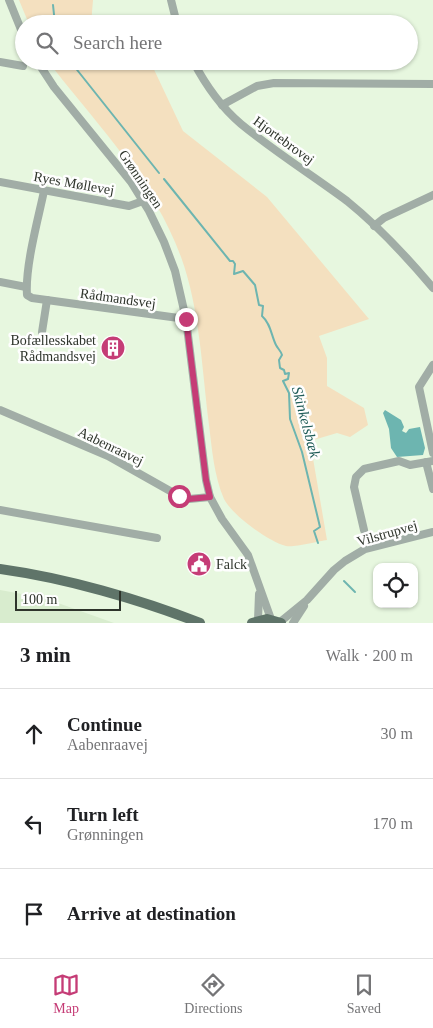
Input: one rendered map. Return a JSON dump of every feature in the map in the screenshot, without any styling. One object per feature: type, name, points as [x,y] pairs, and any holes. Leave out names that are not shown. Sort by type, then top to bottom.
[{"type":"main road","points":[[0,569],[81,585],[201,623]]},
{"type":"main road","points":[[255,622],[277,621]]},
{"type":"street","points":[[8,0],[15,16]]},
{"type":"street","points":[[171,0],[175,15]]},
{"type":"street","points":[[0,62],[15,65]]},
{"type":"street","name":"Grønningen","points":[[43,70],[54,87],[131,182],[149,211],[164,242],[175,271],[186,319],[206,480],[210,497],[222,519],[248,555],[259,584],[277,621]]},
{"type":"street","name":"Hjortebrovej","points":[[198,70],[222,105],[240,124],[348,202],[411,262],[433,288]]},
{"type":"street","points":[[222,105],[257,86],[274,83],[433,84]]},
{"type":"street","name":"Ryes Møllevej","points":[[0,182],[129,206],[143,201]]},
{"type":"street","points":[[26,287],[44,191]]},
{"type":"street","points":[[374,226],[384,218],[433,196]]},
{"type":"street","name":"Rådmandsvej","points":[[0,282],[26,287],[27,295],[32,298],[186,319]]},
{"type":"street","points":[[42,332],[47,300]]},
{"type":"street","points":[[433,365],[419,387],[432,440],[433,453]]},
{"type":"street","name":"Aabenraavej","points":[[0,410],[108,456],[179,496],[189,499],[210,497]]},
{"type":"street","points":[[364,530],[354,487],[356,477],[364,469],[399,461],[410,465],[430,461],[433,489]]},
{"type":"street","points":[[0,510],[157,538]]},
{"type":"street","name":"Vilstrupvej","points":[[293,623],[307,600],[334,570],[345,561],[365,549],[433,532]]},
{"type":"street","name":"Grønningen","points":[[255,622],[259,584]]},
{"type":"street","name":"Vilstrupvej","points":[[277,621],[307,600]]},
{"type":"shaded area","points":[[19,0],[93,0],[92,15],[25,15]]},
{"type":"shaded area","points":[[55,70],[154,70],[183,131],[267,197],[369,319],[319,336],[327,358],[327,386],[364,408],[368,425],[350,437],[337,433],[310,441],[327,540],[286,546],[261,534],[235,513],[224,499],[214,462],[200,340],[192,297],[181,257],[157,206],[108,136]]},
{"type":"shaded area","points":[[0,590],[44,598],[114,623],[0,623]]},
{"type":"water","points":[[385,410],[401,420],[404,427],[402,431],[406,433],[409,429],[420,427],[425,448],[423,455],[397,457],[391,448],[389,429],[383,413]]},
{"type":"waterway","points":[[53,5],[54,15]]},
{"type":"waterway","points":[[77,70],[159,173]]},
{"type":"waterway","name":"Skinkelsbæk","points":[[164,179],[230,261],[233,261],[235,264],[234,274],[243,271],[255,285],[259,305],[263,306],[262,316],[267,322],[282,355],[279,360],[280,368],[284,370],[285,374],[289,373],[288,379],[283,381],[289,393],[290,419],[302,452],[320,527],[314,531],[318,543]]},
{"type":"waterway","name":"Skinkelsbæk","points":[[344,581],[355,592]]},
{"type":"place","name":"Bofællesskabet Rådmandsvej","points":[[113,348]]},
{"type":"place","name":"Falck","points":[[199,564]]},
{"type":"route","points":[[179,496],[189,499],[210,497],[206,480],[186,319]]}]
